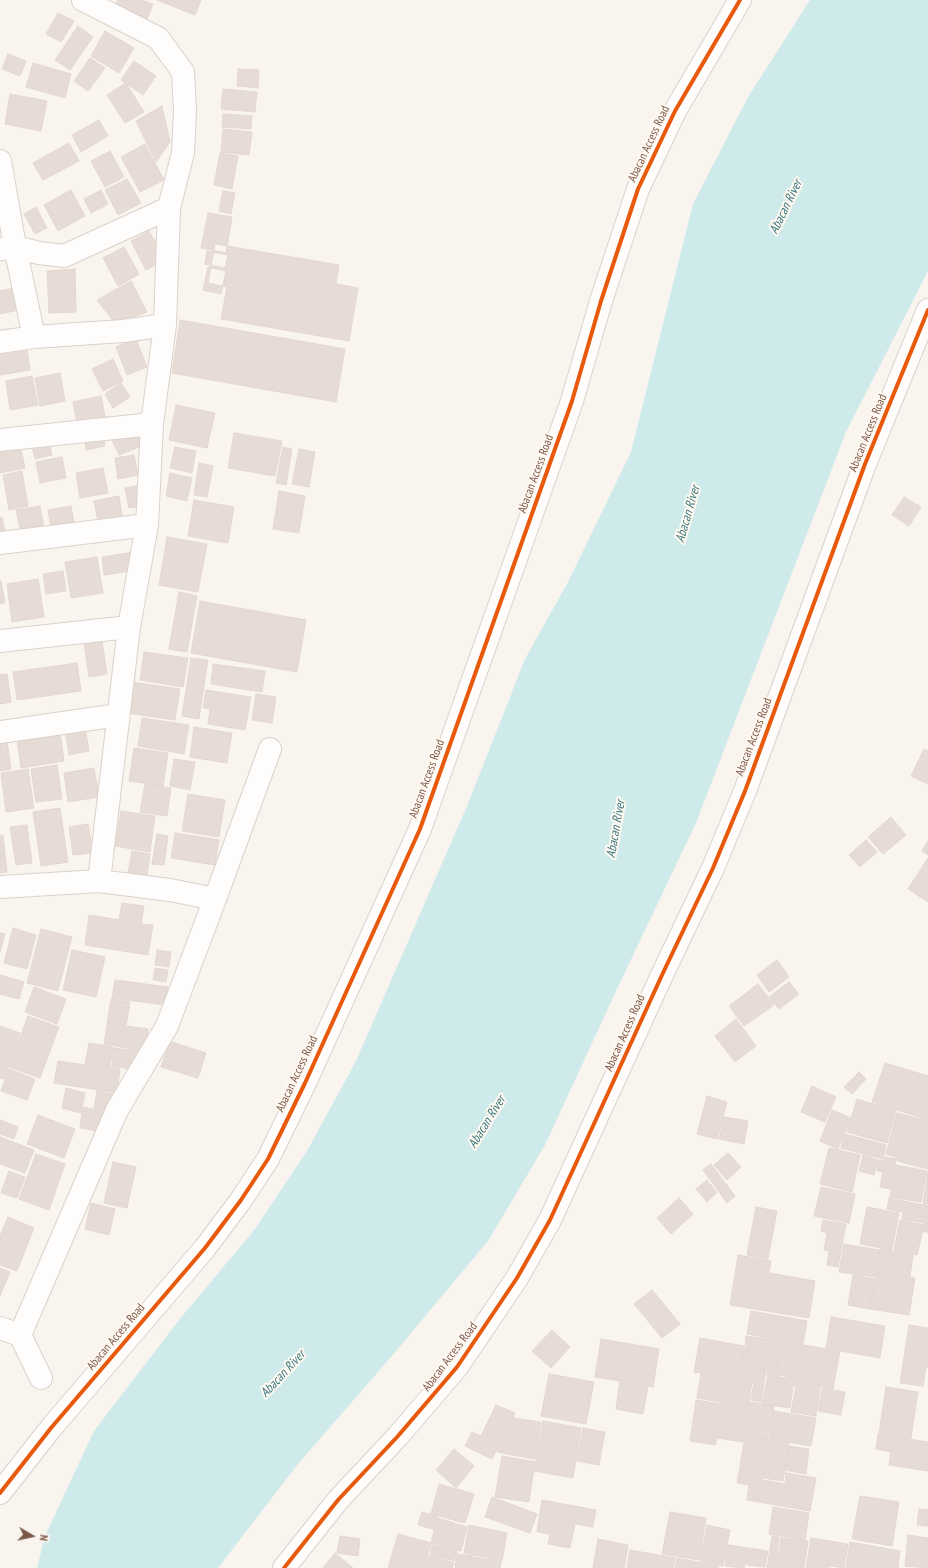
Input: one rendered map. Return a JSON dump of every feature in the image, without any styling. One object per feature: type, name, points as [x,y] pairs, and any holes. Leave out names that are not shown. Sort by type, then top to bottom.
[{"type":"street","points":[[83,0],[158,38],[183,72],[185,110],[183,152],[169,208],[166,325],[152,424],[147,525],[129,627],[99,881]]},
{"type":"street","name":"Abacan Access Road","points":[[0,1493],[51,1428],[205,1248],[241,1200],[268,1159],[305,1083],[420,829],[572,401],[601,301],[638,189],[675,111],[740,0]]},
{"type":"street","points":[[0,161],[8,248],[34,337]]},
{"type":"street","points":[[8,248],[39,254],[64,256],[169,208]]},
{"type":"street","name":"Abacan Access Road","points":[[284,1568],[338,1500],[398,1436],[457,1368],[517,1278],[550,1220],[662,975],[713,868],[745,791],[865,464],[928,310]]},
{"type":"street","points":[[0,342],[34,337],[123,331],[166,325]]},
{"type":"street","points":[[0,440],[152,424]]},
{"type":"street","points":[[0,543],[147,525]]},
{"type":"street","points":[[0,641],[129,627]]},
{"type":"street","points":[[0,732],[118,715]]},
{"type":"street","points":[[41,1378],[10,1331],[117,1110],[167,1026],[270,749]]},
{"type":"street","points":[[0,887],[99,881],[170,890],[215,899]]},
{"type":"water","name":"Abacan River","points":[[810,0],[928,0],[928,271],[846,432],[696,823],[545,1145],[488,1241],[391,1357],[298,1464],[218,1568],[37,1568],[45,1536],[94,1431],[179,1320],[255,1229],[307,1151],[356,1061],[467,806],[525,659],[568,582],[631,452],[693,204],[748,97]]},
{"type":"building","points":[[118,0],[141,0],[153,4],[146,22],[114,9]]},
{"type":"building","points":[[157,0],[201,0],[195,15]]},
{"type":"building","points":[[58,13],[74,21],[61,42],[46,34]]},
{"type":"building","points":[[78,26],[93,37],[70,70],[55,60]]},
{"type":"building","points":[[105,31],[134,48],[119,73],[91,56]]},
{"type":"building","points":[[8,54],[26,61],[20,76],[2,69]]},
{"type":"building","points":[[90,58],[105,68],[88,91],[74,81]]},
{"type":"building","points":[[134,61],[156,76],[143,95],[121,80]]},
{"type":"building","points":[[33,63],[71,74],[65,98],[26,87]]},
{"type":"building","points":[[238,69],[259,70],[258,88],[237,86]]},
{"type":"building","points":[[126,83],[144,112],[125,123],[107,95]]},
{"type":"building","points":[[223,89],[257,92],[255,112],[221,109]]},
{"type":"building","points":[[10,94],[47,101],[41,131],[5,124]]},
{"type":"building","points":[[162,106],[170,142],[156,162],[136,121]]},
{"type":"building","points":[[223,114],[252,116],[251,129],[222,127]]},
{"type":"building","points":[[99,120],[108,136],[81,152],[72,135]]},
{"type":"building","points":[[223,129],[252,132],[249,155],[221,152]]},
{"type":"building","points":[[69,143],[79,161],[43,180],[33,163]]},
{"type":"building","points":[[145,144],[164,180],[140,192],[121,157]]},
{"type":"building","points":[[110,151],[124,177],[105,187],[91,161]]},
{"type":"building","points":[[220,153],[238,156],[232,189],[214,185]]},
{"type":"building","points":[[127,179],[141,203],[118,215],[105,190]]},
{"type":"building","points":[[71,190],[85,216],[58,231],[44,205]]},
{"type":"building","points":[[101,190],[108,204],[91,213],[84,199]]},
{"type":"building","points":[[223,191],[235,193],[231,214],[219,211]]},
{"type":"building","points":[[36,207],[47,228],[35,234],[24,214]]},
{"type":"building","points":[[208,213],[232,217],[226,253],[201,248]]},
{"type":"building","points":[[149,231],[165,260],[146,270],[131,241]]},
{"type":"building","points":[[215,244],[339,265],[336,284],[358,288],[349,341],[221,319],[227,287],[208,283]]},
{"type":"building","points":[[124,247],[139,274],[118,286],[103,258]]},
{"type":"building","points":[[207,251],[228,255],[225,268],[205,264]]},
{"type":"building","points":[[208,267],[226,271],[221,294],[203,290]]},
{"type":"building","points":[[75,269],[76,312],[49,313],[47,271]]},
{"type":"building","points":[[131,281],[147,312],[115,323],[97,300]]},
{"type":"building","points":[[19,287],[23,309],[0,314],[0,291]]},
{"type":"building","points":[[180,320],[345,349],[336,402],[172,373]]},
{"type":"building","points":[[136,339],[147,367],[127,375],[116,347]]},
{"type":"building","points":[[26,342],[30,370],[0,375],[0,347]]},
{"type":"building","points":[[113,359],[123,381],[103,391],[92,369]]},
{"type":"building","points":[[60,373],[65,401],[40,406],[35,378]]},
{"type":"building","points":[[32,376],[38,405],[10,410],[6,381]]},
{"type":"building","points":[[121,383],[130,397],[113,408],[105,394]]},
{"type":"building","points":[[101,396],[106,421],[78,427],[73,402]]},
{"type":"building","points":[[176,405],[215,413],[207,448],[169,440]]},
{"type":"building","points":[[134,428],[142,446],[119,455],[111,438]]},
{"type":"building","points":[[103,432],[105,446],[86,450],[84,436]]},
{"type":"building","points":[[234,433],[282,441],[275,476],[228,468]]},
{"type":"building","points":[[48,438],[52,455],[35,459],[31,441]]},
{"type":"building","points":[[20,444],[25,468],[0,473],[0,447]]},
{"type":"building","points":[[175,447],[196,451],[192,473],[170,468]]},
{"type":"building","points":[[283,447],[292,449],[286,485],[276,483]]},
{"type":"building","points":[[299,449],[315,452],[309,487],[292,484]]},
{"type":"building","points":[[134,455],[138,475],[118,479],[115,458]]},
{"type":"building","points":[[62,457],[66,478],[40,483],[36,462]]},
{"type":"building","points":[[199,463],[213,466],[207,497],[194,495]]},
{"type":"building","points":[[103,468],[108,493],[80,498],[76,473]]},
{"type":"building","points":[[22,471],[28,506],[9,510],[3,475]]},
{"type":"building","points":[[170,473],[192,478],[187,501],[166,496]]},
{"type":"building","points":[[141,485],[144,506],[129,508],[125,488]]},
{"type":"building","points":[[279,491],[305,496],[299,533],[273,529]]},
{"type":"building","points":[[119,496],[123,522],[99,526],[94,501]]},
{"type":"building","points":[[904,497],[921,507],[909,526],[892,515]]},
{"type":"building","points":[[194,500],[234,507],[228,543],[188,536]]},
{"type":"building","points":[[40,506],[45,533],[22,537],[16,510]]},
{"type":"building","points":[[71,506],[75,529],[52,533],[48,510]]},
{"type":"building","points":[[2,517],[6,537],[0,538],[0,518]]},
{"type":"building","points":[[167,537],[207,544],[198,592],[159,585]]},
{"type":"building","points":[[135,552],[138,570],[104,575],[102,557]]},
{"type":"building","points":[[97,557],[103,593],[71,598],[65,562]]},
{"type":"building","points":[[63,571],[66,591],[46,594],[43,574]]},
{"type":"building","points":[[38,579],[44,617],[12,622],[7,584]]},
{"type":"building","points":[[0,581],[5,603],[0,604]]},
{"type":"building","points":[[179,592],[197,596],[187,652],[169,649]]},
{"type":"building","points":[[200,601],[306,620],[297,672],[191,653]]},
{"type":"building","points":[[102,641],[107,674],[89,677],[84,644]]},
{"type":"building","points":[[144,652],[188,658],[183,687],[140,680]]},
{"type":"building","points":[[191,658],[208,660],[199,719],[182,716]]},
{"type":"building","points":[[77,663],[81,691],[17,700],[13,672]]},
{"type":"building","points":[[213,664],[265,671],[262,692],[211,684]]},
{"type":"building","points":[[7,674],[11,702],[0,704],[0,675]]},
{"type":"building","points":[[131,682],[180,689],[175,720],[127,713]]},
{"type":"building","points":[[206,690],[251,697],[245,730],[208,724],[210,709],[203,708]]},
{"type":"building","points":[[256,694],[276,697],[272,723],[252,720]]},
{"type":"building","points":[[142,718],[189,725],[184,754],[138,746]]},
{"type":"building","points":[[59,726],[64,761],[21,768],[16,732]]},
{"type":"building","points":[[85,727],[89,751],[69,755],[65,729]]},
{"type":"building","points":[[194,727],[232,733],[227,763],[190,757]]},
{"type":"building","points":[[6,734],[11,769],[0,771],[0,735]]},
{"type":"building","points":[[134,748],[168,753],[163,786],[129,781]]},
{"type":"building","points":[[924,749],[928,751],[928,784],[911,776]]},
{"type":"building","points":[[174,759],[195,762],[190,790],[170,786]]},
{"type":"building","points":[[57,765],[62,799],[36,802],[31,769]]},
{"type":"building","points":[[94,768],[99,797],[68,802],[64,773]]},
{"type":"building","points":[[28,769],[34,808],[6,812],[1,773]]},
{"type":"building","points":[[145,784],[171,788],[167,816],[140,812]]},
{"type":"building","points":[[188,794],[225,800],[219,837],[182,831]]},
{"type":"building","points":[[60,808],[68,862],[41,866],[33,812]]},
{"type":"building","points":[[121,811],[155,816],[150,852],[115,846]]},
{"type":"building","points":[[891,817],[906,835],[883,854],[868,837]]},
{"type":"building","points":[[88,824],[93,853],[73,855],[69,827]]},
{"type":"building","points":[[27,825],[32,863],[16,865],[10,827]]},
{"type":"building","points":[[175,833],[219,840],[215,865],[171,858]]},
{"type":"building","points":[[157,834],[168,836],[164,865],[152,864]]},
{"type":"building","points":[[3,835],[7,872],[0,873],[0,836]]},
{"type":"building","points":[[866,840],[877,852],[860,867],[849,855]]},
{"type":"building","points":[[928,841],[928,855],[922,851]]},
{"type":"building","points":[[132,851],[150,854],[146,882],[127,879]]},
{"type":"building","points":[[928,858],[928,902],[908,889]]},
{"type":"building","points":[[122,903],[144,906],[141,924],[153,925],[148,955],[85,945],[89,915],[119,920]]},
{"type":"building","points":[[13,928],[36,935],[27,969],[4,963]]},
{"type":"building","points":[[41,929],[72,937],[58,991],[27,983]]},
{"type":"building","points":[[0,933],[5,934],[0,952]]},
{"type":"building","points":[[72,950],[105,957],[96,997],[63,990]]},
{"type":"building","points":[[157,950],[171,952],[169,967],[155,965]]},
{"type":"building","points":[[777,960],[789,977],[769,992],[757,975]]},
{"type":"building","points":[[155,968],[168,970],[166,982],[153,980]]},
{"type":"building","points":[[0,975],[24,982],[19,999],[0,994]]},
{"type":"building","points":[[115,980],[168,987],[165,1005],[112,998]]},
{"type":"building","points":[[789,982],[799,994],[779,1009],[769,997]]},
{"type":"building","points":[[758,984],[774,1005],[744,1026],[729,1006]]},
{"type":"building","points":[[34,987],[66,999],[57,1024],[25,1012]]},
{"type":"building","points":[[111,999],[130,1002],[126,1026],[148,1029],[145,1051],[104,1044]]},
{"type":"building","points":[[28,1016],[59,1027],[40,1078],[9,1067]]},
{"type":"building","points":[[736,1019],[756,1046],[735,1062],[715,1036]]},
{"type":"building","points":[[0,1026],[20,1033],[4,1079],[0,1078]]},
{"type":"building","points":[[169,1041],[206,1053],[198,1078],[161,1067]]},
{"type":"building","points":[[89,1043],[113,1047],[110,1067],[120,1069],[117,1093],[54,1083],[58,1061],[85,1065]]},
{"type":"building","points":[[114,1048],[139,1051],[136,1070],[112,1066]]},
{"type":"building","points":[[885,1063],[928,1076],[928,1120],[872,1102]]},
{"type":"building","points":[[9,1069],[35,1079],[27,1100],[1,1091]]},
{"type":"building","points":[[859,1072],[866,1079],[852,1094],[844,1087]]},
{"type":"building","points":[[812,1086],[836,1097],[825,1122],[801,1112]]},
{"type":"building","points":[[66,1088],[85,1093],[81,1113],[62,1108]]},
{"type":"building","points":[[97,1091],[116,1095],[113,1112],[94,1108]]},
{"type":"building","points":[[707,1096],[727,1102],[717,1139],[697,1134]]},
{"type":"building","points":[[857,1099],[896,1111],[887,1143],[847,1132]]},
{"type":"building","points":[[83,1107],[108,1112],[104,1132],[80,1128]]},
{"type":"building","points":[[832,1110],[851,1118],[838,1149],[820,1141]]},
{"type":"building","points":[[897,1113],[928,1121],[928,1169],[897,1161],[898,1158],[886,1154]]},
{"type":"building","points":[[38,1115],[75,1129],[64,1158],[27,1144]]},
{"type":"building","points":[[724,1117],[748,1121],[744,1144],[719,1139]]},
{"type":"building","points":[[0,1120],[18,1127],[14,1139],[0,1134]]},
{"type":"building","points":[[845,1134],[886,1145],[883,1159],[841,1148]]},
{"type":"building","points":[[0,1137],[34,1150],[25,1173],[0,1164]]},
{"type":"building","points":[[829,1148],[860,1155],[852,1192],[820,1184]]},
{"type":"building","points":[[728,1153],[741,1167],[727,1180],[714,1165]]},
{"type":"building","points":[[36,1154],[65,1164],[49,1210],[19,1199]]},
{"type":"building","points":[[863,1155],[878,1160],[874,1175],[859,1171]]},
{"type":"building","points":[[885,1157],[896,1159],[890,1189],[880,1187],[883,1172],[877,1171],[879,1160],[884,1161]]},
{"type":"building","points":[[113,1162],[136,1167],[127,1208],[104,1203]]},
{"type":"building","points":[[711,1164],[735,1196],[727,1203],[703,1170]]},
{"type":"building","points":[[896,1165],[927,1171],[921,1202],[890,1197]]},
{"type":"building","points":[[9,1171],[25,1177],[17,1198],[1,1193]]},
{"type":"building","points":[[928,1173],[928,1204],[923,1204]]},
{"type":"building","points":[[707,1180],[717,1193],[707,1202],[696,1189]]},
{"type":"building","points":[[821,1187],[855,1194],[849,1223],[814,1216]]},
{"type":"building","points":[[679,1198],[693,1214],[671,1234],[657,1218]]},
{"type":"building","points":[[889,1198],[928,1206],[928,1217],[887,1209]]},
{"type":"building","points":[[91,1203],[115,1209],[109,1235],[85,1229]]},
{"type":"building","points":[[756,1207],[777,1211],[768,1259],[747,1255]]},
{"type":"building","points":[[867,1207],[899,1213],[892,1250],[860,1244]]},
{"type":"building","points":[[903,1213],[928,1218],[928,1232],[923,1232],[924,1223],[902,1219]]},
{"type":"building","points":[[8,1217],[34,1228],[17,1271],[0,1265],[0,1236]]},
{"type":"building","points":[[823,1220],[846,1224],[838,1267],[827,1265],[829,1251],[824,1250],[827,1233],[821,1231]]},
{"type":"building","points":[[900,1220],[924,1225],[917,1255],[894,1250]]},
{"type":"building","points":[[844,1244],[879,1250],[875,1277],[839,1272]]},
{"type":"building","points":[[880,1249],[913,1255],[910,1277],[877,1271]]},
{"type":"building","points":[[738,1255],[771,1261],[769,1273],[815,1281],[809,1318],[730,1305]]},
{"type":"building","points":[[0,1268],[10,1272],[0,1296]]},
{"type":"building","points":[[877,1272],[915,1278],[909,1315],[870,1309]]},
{"type":"building","points":[[853,1275],[875,1279],[870,1309],[848,1305]]},
{"type":"building","points":[[652,1290],[680,1324],[662,1338],[634,1304]]},
{"type":"building","points":[[751,1311],[807,1321],[803,1344],[747,1334]]},
{"type":"building","points":[[831,1317],[885,1326],[880,1358],[840,1351],[833,1389],[820,1386],[816,1416],[791,1412],[796,1386],[785,1384],[786,1376],[776,1375],[782,1341],[826,1349]]},
{"type":"building","points":[[909,1325],[928,1328],[928,1367],[926,1367],[923,1386],[900,1383]]},
{"type":"building","points":[[552,1330],[570,1347],[551,1368],[532,1351]]},
{"type":"building","points":[[746,1336],[781,1341],[775,1376],[767,1375],[768,1370],[758,1368],[761,1350],[745,1348]]},
{"type":"building","points":[[700,1338],[744,1346],[738,1379],[725,1377],[721,1402],[697,1398],[701,1373],[694,1372]]},
{"type":"building","points":[[601,1339],[659,1349],[653,1387],[648,1386],[643,1414],[616,1409],[620,1381],[595,1377]]},
{"type":"building","points":[[744,1349],[760,1351],[757,1369],[766,1370],[761,1402],[751,1400],[754,1382],[739,1380]]},
{"type":"building","points":[[549,1374],[594,1382],[586,1424],[541,1416]]},
{"type":"building","points":[[768,1375],[785,1378],[784,1385],[793,1387],[790,1408],[762,1404]]},
{"type":"building","points":[[726,1378],[752,1382],[749,1402],[774,1406],[768,1440],[744,1435],[743,1442],[717,1438],[715,1445],[690,1441],[696,1400],[722,1404]]},
{"type":"building","points":[[886,1387],[918,1392],[911,1438],[879,1433]]},
{"type":"building","points":[[822,1388],[845,1392],[841,1415],[818,1411]]},
{"type":"building","points":[[496,1405],[515,1413],[492,1459],[465,1446],[472,1432],[481,1436]]},
{"type":"building","points":[[774,1411],[816,1418],[811,1446],[770,1439]]},
{"type":"building","points":[[513,1418],[541,1422],[535,1459],[497,1452]]},
{"type":"building","points":[[543,1421],[581,1428],[573,1478],[534,1471]]},
{"type":"building","points":[[583,1428],[605,1432],[599,1465],[577,1461]]},
{"type":"building","points":[[878,1434],[928,1442],[928,1471],[889,1465],[891,1452],[876,1449]]},
{"type":"building","points":[[745,1436],[768,1440],[763,1470],[740,1466]]},
{"type":"building","points":[[769,1440],[789,1443],[783,1481],[763,1478]]},
{"type":"building","points":[[789,1446],[809,1449],[806,1474],[785,1470]]},
{"type":"building","points":[[454,1449],[474,1466],[456,1488],[436,1470]]},
{"type":"building","points":[[502,1456],[535,1462],[529,1502],[495,1497]]},
{"type":"building","points":[[740,1467],[763,1471],[758,1502],[747,1500],[749,1485],[737,1483]]},
{"type":"building","points":[[786,1473],[816,1478],[810,1511],[759,1502],[763,1480],[785,1484]]},
{"type":"building","points":[[439,1484],[474,1494],[465,1523],[431,1514]]},
{"type":"building","points":[[860,1496],[899,1502],[892,1546],[852,1539]]},
{"type":"building","points":[[492,1497],[537,1514],[530,1533],[485,1517]]},
{"type":"building","points":[[542,1500],[596,1510],[593,1527],[575,1524],[570,1548],[548,1544],[550,1534],[537,1532]]},
{"type":"building","points":[[773,1507],[809,1513],[805,1540],[769,1534]]},
{"type":"building","points":[[919,1509],[928,1510],[928,1526],[917,1525]]},
{"type":"building","points":[[422,1512],[437,1516],[433,1529],[418,1525]]},
{"type":"building","points":[[670,1512],[706,1518],[699,1560],[662,1554]]},
{"type":"building","points":[[437,1518],[467,1527],[461,1551],[431,1543]]},
{"type":"building","points":[[469,1525],[507,1533],[502,1561],[464,1553]]},
{"type":"building","points":[[707,1525],[730,1530],[723,1566],[700,1561]]},
{"type":"building","points":[[398,1534],[431,1543],[424,1568],[388,1568]]},
{"type":"building","points":[[908,1535],[928,1538],[928,1568],[905,1566]]},
{"type":"building","points":[[340,1536],[360,1539],[358,1556],[337,1553]]},
{"type":"building","points":[[772,1536],[779,1537],[775,1568],[767,1568]]},
{"type":"building","points":[[781,1538],[808,1541],[804,1568],[776,1568]]},
{"type":"building","points":[[811,1538],[848,1544],[844,1568],[807,1562]]},
{"type":"building","points":[[598,1539],[628,1545],[624,1568],[593,1568]]},
{"type":"building","points":[[850,1542],[900,1551],[898,1568],[846,1568]]},
{"type":"building","points":[[432,1545],[457,1551],[454,1561],[430,1555]]},
{"type":"building","points":[[728,1545],[748,1548],[744,1568],[725,1566]]},
{"type":"building","points":[[749,1548],[768,1551],[765,1567],[746,1565]]},
{"type":"building","points":[[630,1550],[675,1558],[673,1568],[627,1568]]},
{"type":"building","points":[[335,1553],[353,1568],[323,1568]]},
{"type":"building","points":[[457,1554],[472,1556],[470,1568],[455,1568]]},
{"type":"building","points":[[429,1556],[454,1563],[452,1568],[425,1568]]},
{"type":"building","points":[[473,1557],[501,1562],[500,1568],[471,1568]]},
{"type":"building","points":[[677,1558],[718,1566],[718,1568],[675,1568]]},
{"type":"building","points":[[807,1563],[831,1567],[806,1568]]},
{"type":"cycle path","points":[[0,1493],[51,1428],[205,1248],[241,1200],[268,1159],[305,1083],[420,829],[572,401],[601,301],[638,189],[675,111],[740,0]]},
{"type":"cycle path","points":[[284,1568],[338,1500],[398,1436],[457,1367],[517,1278],[550,1220],[662,975],[713,868],[745,791],[865,464],[928,310]]}]
